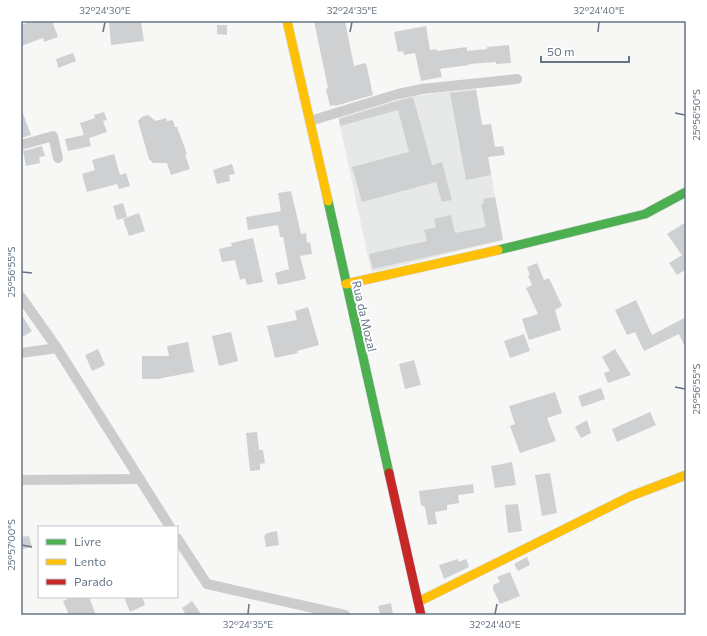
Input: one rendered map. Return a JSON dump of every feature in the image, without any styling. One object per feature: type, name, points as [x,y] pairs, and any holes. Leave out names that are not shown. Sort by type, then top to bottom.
[{"type":"street","name":"Rua da Mozal","points":[[287,21],[422,615]]},
{"type":"street","points":[[310,121],[398,94],[422,89],[517,80]]},
{"type":"street","points":[[21,145],[53,136],[58,158]]},
{"type":"street","points":[[346,284],[498,250],[645,214],[686,192]]},
{"type":"street","points":[[21,297],[56,348],[169,526]]},
{"type":"street","points":[[21,353],[56,348]]},
{"type":"street","points":[[418,602],[631,496],[686,475]]},
{"type":"street","points":[[21,480],[140,479]]},
{"type":"street","points":[[178,539],[208,584],[346,615]]},
{"type":"shaded area","points":[[476,88],[503,240],[374,272],[371,271],[338,116],[413,96]]},
{"type":"building","points":[[33,21],[52,21],[58,37],[44,42],[43,38],[21,46],[21,25]]},
{"type":"building","points":[[109,21],[141,21],[144,41],[111,45]]},
{"type":"building","points":[[314,21],[345,21],[354,66],[366,63],[373,95],[335,106],[330,106],[326,89],[328,88]]},
{"type":"building","points":[[217,25],[227,25],[227,35],[217,34]]},
{"type":"building","points":[[426,26],[430,50],[437,49],[437,51],[467,47],[467,51],[509,45],[511,63],[496,64],[496,62],[469,64],[440,69],[442,77],[421,81],[415,53],[404,55],[403,51],[398,52],[394,32]]},
{"type":"building","points":[[73,53],[76,61],[58,68],[56,59]]},
{"type":"building","points":[[476,90],[482,125],[491,124],[495,147],[503,146],[505,155],[488,157],[491,175],[466,180],[450,93]]},
{"type":"building","points":[[413,97],[432,165],[442,162],[452,200],[442,202],[436,182],[362,202],[352,167],[409,152],[398,110],[340,126],[339,119]]},
{"type":"building","points":[[21,111],[31,135],[21,138]]},
{"type":"building","points":[[104,112],[107,120],[103,121],[107,132],[89,138],[91,146],[68,151],[65,139],[84,135],[80,123],[95,118],[94,115]]},
{"type":"building","points":[[148,115],[156,121],[166,118],[167,121],[173,120],[187,154],[185,154],[190,169],[171,175],[167,163],[153,163],[149,159],[138,121],[142,117]]},
{"type":"building","points":[[42,146],[45,156],[39,157],[40,163],[26,166],[23,151]]},
{"type":"building","points":[[114,154],[120,175],[126,173],[130,186],[119,189],[117,184],[87,192],[82,174],[95,170],[92,160]]},
{"type":"building","points":[[232,164],[235,174],[229,175],[230,181],[217,184],[213,170]]},
{"type":"building","points":[[291,191],[301,234],[306,233],[307,243],[310,242],[312,254],[300,256],[306,279],[278,285],[275,273],[289,269],[283,237],[280,237],[278,225],[248,230],[246,217],[281,211],[278,193]]},
{"type":"building","points":[[495,197],[503,240],[373,269],[369,254],[427,241],[424,230],[436,227],[434,219],[451,215],[455,233],[486,227],[481,204],[484,203],[483,199]]},
{"type":"building","points":[[123,203],[127,217],[117,220],[113,206]]},
{"type":"building","points":[[139,213],[145,231],[129,236],[123,219]]},
{"type":"building","points":[[686,222],[686,269],[677,275],[669,263],[682,255],[667,234]]},
{"type":"building","points":[[253,238],[263,282],[247,285],[245,278],[240,280],[235,260],[222,262],[219,249],[232,246],[231,243]]},
{"type":"building","points":[[537,263],[544,280],[549,278],[562,306],[555,310],[561,330],[529,340],[522,319],[538,314],[526,288],[532,285],[528,276],[530,275],[527,267]]},
{"type":"building","points":[[636,300],[652,335],[686,317],[686,349],[679,334],[644,351],[635,332],[627,335],[615,310]]},
{"type":"building","points":[[308,307],[319,345],[297,351],[298,353],[275,358],[267,326],[297,320],[295,311]]},
{"type":"building","points":[[21,314],[32,331],[21,338]]},
{"type":"building","points":[[231,332],[238,361],[219,366],[212,336]]},
{"type":"building","points":[[524,334],[530,351],[510,358],[504,341]]},
{"type":"building","points":[[188,342],[194,372],[157,379],[142,379],[142,356],[169,356],[167,346]]},
{"type":"building","points":[[98,349],[105,365],[92,371],[85,355]]},
{"type":"building","points":[[615,349],[631,375],[608,383],[604,373],[610,371],[602,357]]},
{"type":"building","points":[[414,360],[421,385],[405,389],[399,364]]},
{"type":"building","points":[[601,388],[605,399],[582,407],[578,396]]},
{"type":"building","points":[[555,392],[562,413],[547,418],[556,441],[520,453],[510,426],[515,424],[509,406]]},
{"type":"building","points":[[650,412],[656,425],[617,442],[612,429]]},
{"type":"building","points":[[587,420],[591,433],[581,438],[575,427]]},
{"type":"building","points":[[257,432],[259,450],[263,450],[265,463],[260,464],[260,470],[250,471],[246,433]]},
{"type":"building","points":[[512,462],[516,485],[495,488],[491,466]]},
{"type":"building","points":[[550,473],[557,513],[542,516],[535,475]]},
{"type":"building","points":[[473,484],[474,493],[458,495],[459,503],[447,505],[447,510],[435,512],[437,524],[428,525],[425,507],[421,505],[419,491]]},
{"type":"building","points":[[518,504],[522,531],[508,533],[505,505]]},
{"type":"building","points":[[277,531],[279,545],[266,547],[264,536],[267,533]]},
{"type":"building","points":[[29,536],[32,547],[23,549],[21,537]]},
{"type":"building","points":[[527,557],[530,565],[518,571],[514,564]]},
{"type":"building","points":[[458,559],[459,562],[466,559],[469,567],[444,579],[439,565]]},
{"type":"building","points":[[510,572],[520,596],[500,604],[493,589],[493,585],[500,582],[497,577]]},
{"type":"building","points":[[70,598],[89,598],[96,615],[69,615],[63,601]]},
{"type":"building","points":[[124,598],[142,598],[145,605],[130,612]]},
{"type":"building","points":[[192,601],[202,615],[186,615],[182,608]]},
{"type":"building","points":[[391,603],[393,614],[387,615],[380,613],[378,606]]},
{"type":"traffic: fast","points":[[498,250],[645,214],[686,192]]},
{"type":"traffic: fast","points":[[328,201],[389,473]]},
{"type":"traffic: slow","points":[[287,21],[328,201]]},
{"type":"traffic: slow","points":[[346,284],[498,250]]},
{"type":"traffic: slow","points":[[418,602],[631,496],[686,475]]},
{"type":"traffic: jam","points":[[389,473],[421,615]]}]
